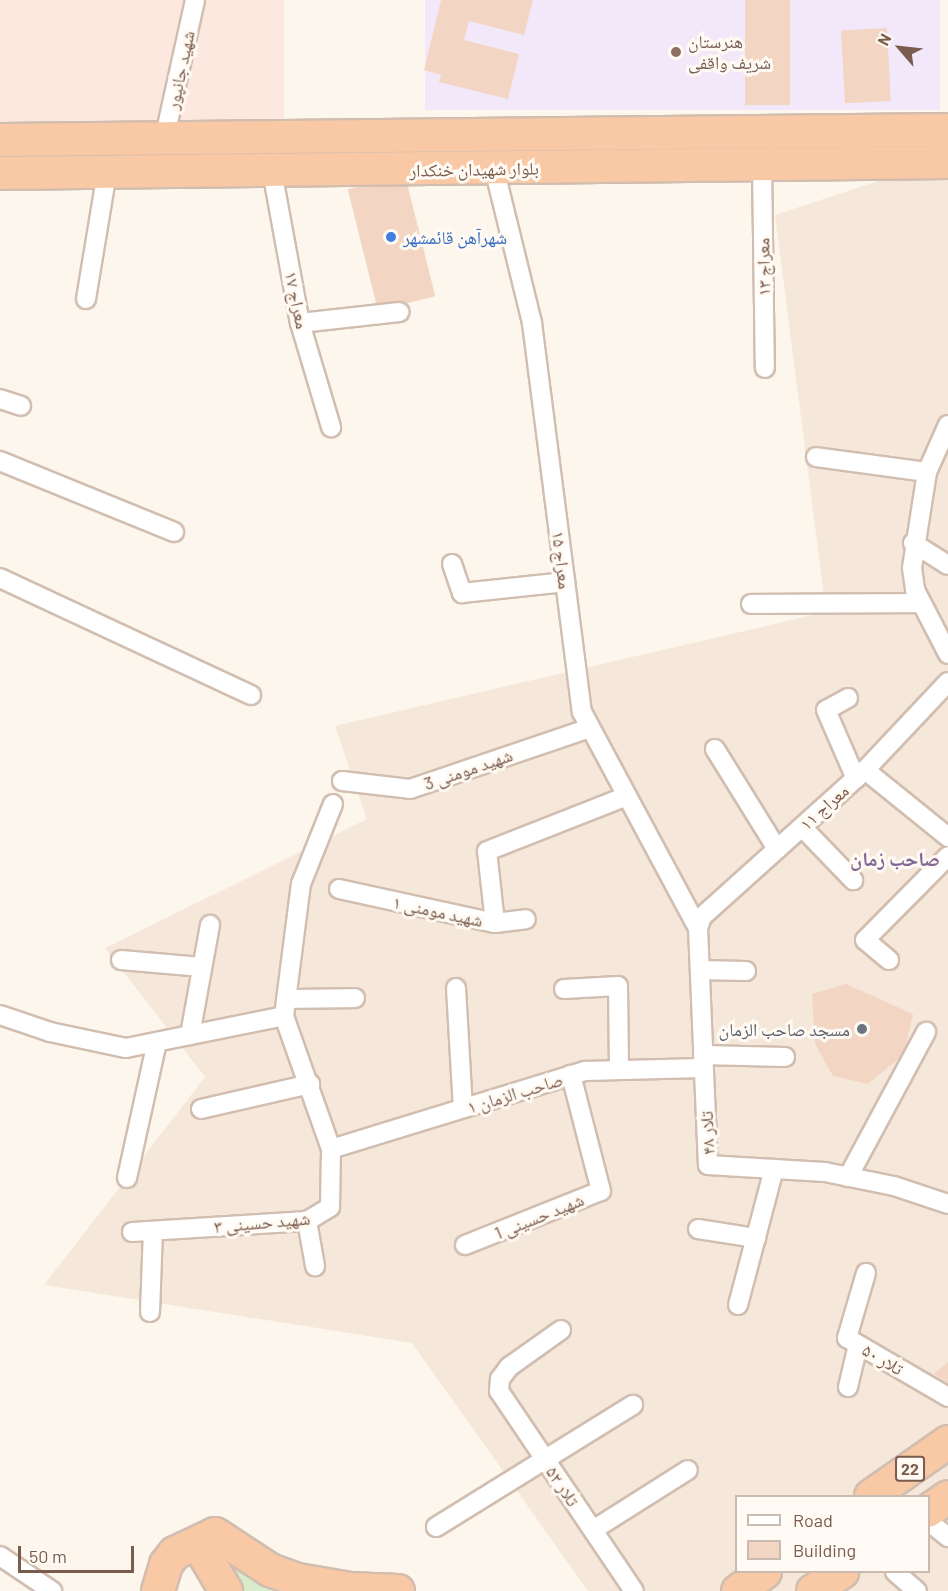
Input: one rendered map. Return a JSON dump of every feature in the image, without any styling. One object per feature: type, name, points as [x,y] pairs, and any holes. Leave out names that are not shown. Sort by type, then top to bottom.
[{"type":"highway","name":"بلوار شهیدان خنکدار","points":[[0,140],[948,130]]},
{"type":"highway","name":"بلوار شهیدان خنکدار","points":[[2,178],[107,172],[948,162]]},
{"type":"highway","name":"22","points":[[874,1495],[948,1442]]},
{"type":"highway","name":"22","points":[[930,1510],[948,1497]]},
{"type":"highway","points":[[163,1586],[175,1553],[215,1534],[270,1570],[298,1580],[350,1589],[398,1591]]},
{"type":"highway","points":[[198,1544],[226,1591]]},
{"type":"highway","points":[[738,1591],[764,1573]]},
{"type":"highway","points":[[813,1591],[840,1573]]},
{"type":"street","name":"شهید جانپور","points":[[164,140],[195,0]]},
{"type":"street","name":"معراج ۱۳","points":[[762,165],[765,368]]},
{"type":"street","name":"معراج ۱۵","points":[[494,168],[532,323],[582,712],[698,928]]},
{"type":"street","name":"معراج ۱۷","points":[[272,171],[300,323],[330,427]]},
{"type":"street","points":[[86,299],[107,172]]},
{"type":"street","points":[[300,323],[399,312]]},
{"type":"street","points":[[0,399],[21,406]]},
{"type":"street","points":[[948,425],[927,472],[913,543],[912,568],[921,603],[948,654]]},
{"type":"street","points":[[816,457],[927,472]]},
{"type":"street","points":[[0,461],[174,532]]},
{"type":"street","points":[[913,543],[948,565]]},
{"type":"street","points":[[452,564],[462,592],[565,582]]},
{"type":"street","points":[[0,578],[250,695]]},
{"type":"street","points":[[751,604],[921,603]]},
{"type":"street","name":"معراج ۱۱","points":[[698,928],[702,917],[861,774],[948,682]]},
{"type":"street","points":[[848,698],[826,710],[861,774],[948,837]]},
{"type":"street","name":"شهید مومنی 3","points":[[342,781],[410,789],[590,728]]},
{"type":"street","points":[[716,749],[777,849]]},
{"type":"street","name":"شهید مومنی ۱","points":[[339,889],[495,923],[487,851],[627,796]]},
{"type":"street","points":[[331,1149],[285,1007],[302,884],[333,804]]},
{"type":"street","points":[[802,827],[853,879]]},
{"type":"street","points":[[889,960],[865,940],[948,856]]},
{"type":"street","points":[[495,923],[526,919]]},
{"type":"street","points":[[190,1035],[210,925]]},
{"type":"street","name":"تلار ۴۸","points":[[698,928],[708,1165],[848,1177],[948,1204]]},
{"type":"street","points":[[121,960],[202,967]]},
{"type":"street","points":[[699,970],[746,971]]},
{"type":"street","points":[[564,989],[618,986],[619,1071]]},
{"type":"street","points":[[456,988],[463,1108]]},
{"type":"street","points":[[0,1015],[50,1032],[126,1048],[190,1035],[285,1007],[355,998]]},
{"type":"street","points":[[848,1177],[926,1032]]},
{"type":"street","points":[[127,1178],[157,1042]]},
{"type":"street","name":"صاحب الزمان ۱","points":[[331,1149],[571,1075],[703,1062],[784,1057]]},
{"type":"street","name":"شهید حسینی 1","points":[[465,1245],[601,1191],[571,1075]]},
{"type":"street","points":[[201,1109],[310,1084]]},
{"type":"street","name":"شهید حسینی ۳","points":[[132,1232],[307,1221],[330,1207],[331,1149]]},
{"type":"street","points":[[738,1305],[774,1169]]},
{"type":"street","points":[[307,1221],[315,1266]]},
{"type":"street","points":[[698,1229],[756,1238]]},
{"type":"street","points":[[150,1312],[153,1231]]},
{"type":"street","name":"تلار ۵۰","points":[[866,1273],[847,1338],[948,1396]]},
{"type":"street","name":"تلار ۵۲","points":[[561,1330],[509,1367],[500,1379],[499,1391],[634,1591]]},
{"type":"street","points":[[848,1387],[858,1345]]},
{"type":"street","points":[[436,1527],[633,1405]]},
{"type":"street","points":[[593,1530],[688,1470]]},
{"type":"street","points":[[930,1523],[948,1537]]},
{"type":"street","points":[[0,1556],[52,1591]]},
{"type":"street","points":[[896,1573],[917,1591]]},
{"type":"shaded area","points":[[0,0],[284,0],[284,122],[0,122]]},
{"type":"shaded area","name":"هنرستان شریف واقفی","points":[[425,0],[940,0],[940,110],[425,110]]},
{"type":"shaded area","points":[[948,158],[948,1591],[588,1591],[412,1343],[44,1285],[205,1077],[105,948],[367,819],[335,726],[826,612],[775,215]]},
{"type":"green space","points":[[217,1555],[246,1571],[295,1591],[238,1591]]},
{"type":"building","points":[[441,0],[533,0],[524,35],[469,21],[464,40],[519,54],[508,99],[439,82],[441,75],[424,70]]},
{"type":"building","points":[[745,0],[790,0],[790,105],[745,105]]},
{"type":"building","points":[[887,28],[891,101],[845,103],[841,30]]},
{"type":"building","name":"شهرآهن قائمشهر","points":[[405,175],[435,296],[378,311],[348,189]]},
{"type":"building","name":"مسجد صاحب الزمان","points":[[846,984],[913,1014],[904,1054],[868,1084],[833,1076],[815,1044],[812,994]]},
{"type":"building","points":[[948,1362],[948,1383],[934,1374]]},
{"type":"place","name":"هنرستان شریف واقفی","points":[[676,52]]},
{"type":"place","name":"شهرآهن قائمشهر","points":[[391,237]]},
{"type":"place","name":"مسجد صاحب الزمان","points":[[862,1029]]},
{"type":"district","name":"صاحب زمان","points":[[895,858]]}]
